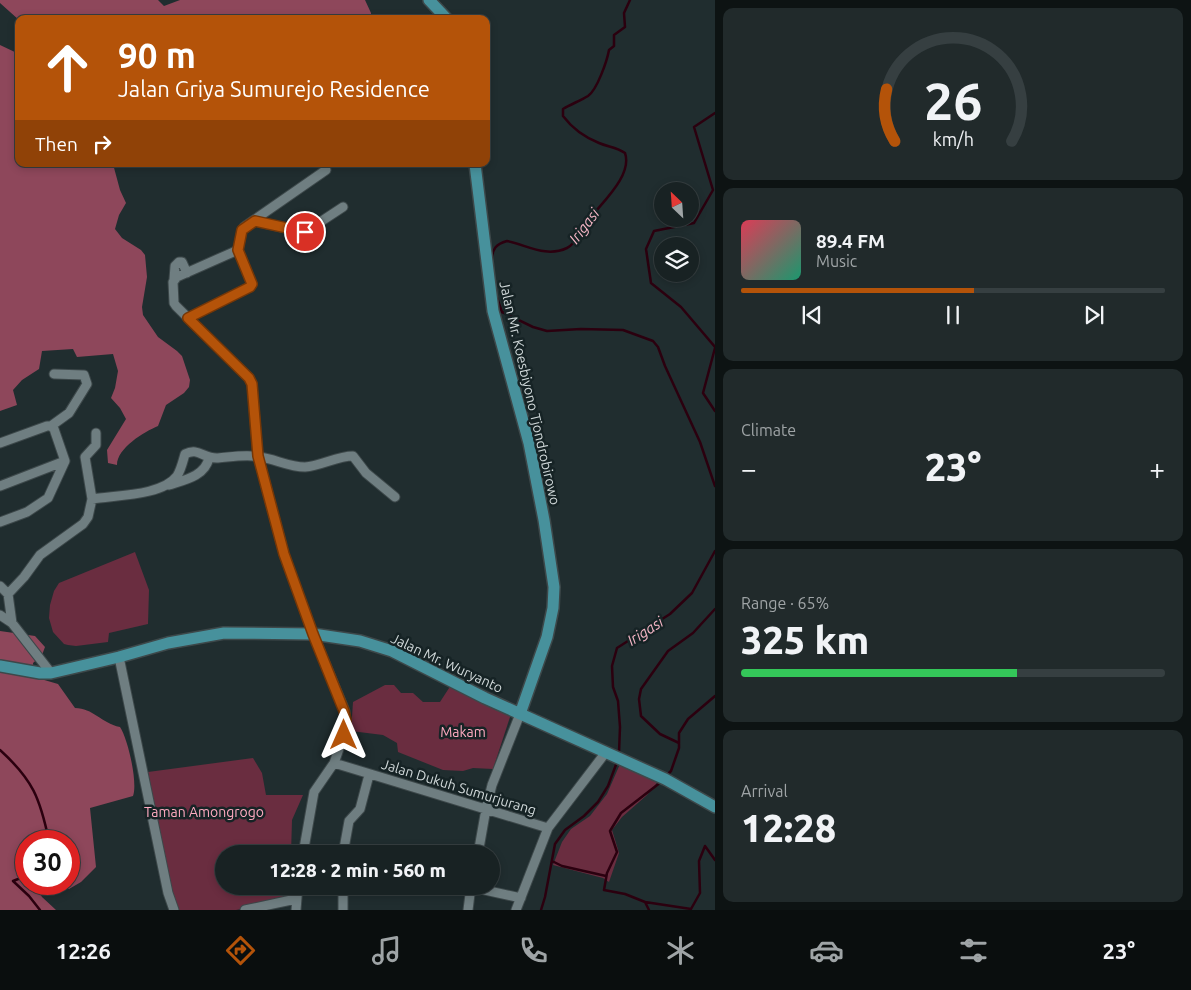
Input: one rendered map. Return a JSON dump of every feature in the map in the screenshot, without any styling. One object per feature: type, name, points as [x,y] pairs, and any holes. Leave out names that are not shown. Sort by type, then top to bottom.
[{"type":"main road","points":[[429,0],[443,15]]},
{"type":"main road","name":"Jalan Mr. Koesbiyono Tjondrobirowo","points":[[474,167],[493,311],[529,443],[544,520],[554,587],[553,608],[547,637],[520,714]]},
{"type":"main road","name":"Jalan Mr. Wuryanto","points":[[0,666],[51,673],[168,643],[224,633],[313,634],[360,641],[392,651],[520,714],[665,779],[715,807]]},
{"type":"street","points":[[188,318],[250,287],[252,284],[238,250],[242,230],[326,170]]},
{"type":"street","points":[[255,221],[302,232],[343,207]]},
{"type":"street","points":[[174,279],[238,250]]},
{"type":"street","points":[[187,273],[180,261],[176,266],[173,282],[174,303],[249,378],[252,384],[258,456],[284,554],[346,720],[344,735],[334,763],[314,792],[305,845]]},
{"type":"street","points":[[0,443],[51,426],[69,413],[87,384],[84,376],[54,374]]},
{"type":"street","points":[[0,522],[27,512],[48,498],[65,461],[54,429],[51,426]]},
{"type":"street","points":[[8,594],[24,577],[40,555],[83,524],[88,517],[92,499],[85,457],[96,445],[96,433]]},
{"type":"street","points":[[164,487],[177,475],[185,454],[192,451],[197,451],[209,458],[258,456],[305,467],[353,456],[366,473],[395,497]]},
{"type":"street","points":[[92,499],[164,487],[182,481],[200,472],[207,465],[209,458]]},
{"type":"street","points":[[0,486],[65,461]]},
{"type":"street","points":[[0,586],[8,594],[12,623]]},
{"type":"street","points":[[0,615],[12,623],[51,673]]},
{"type":"street","points":[[119,657],[168,893],[174,910]]},
{"type":"street","points":[[480,845],[492,785],[520,714]]},
{"type":"street","points":[[516,910],[548,828],[606,752]]},
{"type":"street","name":"Jalan Dukuh Sumurjurang","points":[[334,763],[368,775],[548,828]]},
{"type":"street","points":[[345,845],[349,821],[360,809],[368,775]]},
{"type":"street","points":[[500,893],[521,898]]},
{"type":"street","points":[[296,910],[297,895]]},
{"type":"street","points":[[343,895],[343,910]]},
{"type":"street","points":[[468,910],[470,895]]},
{"type":"street","points":[[246,910],[296,899]]},
{"type":"green space","points":[[135,552],[149,590],[148,624],[109,633],[108,642],[76,646],[64,644],[53,632],[49,618],[54,591],[59,583]]},
{"type":"green space","name":"Makam","points":[[385,685],[394,685],[401,693],[413,693],[423,702],[440,702],[451,685],[511,714],[493,769],[443,770],[398,752],[397,743],[383,735],[351,731],[353,702]]},
{"type":"green space","name":"Taman Amongrogo","points":[[253,758],[262,773],[266,795],[303,795],[292,820],[291,845],[215,845],[215,895],[293,895],[293,899],[236,910],[177,910],[173,901],[148,772]]},
{"type":"green space","points":[[620,764],[660,779],[647,795],[622,817],[612,830],[619,853],[609,882],[603,878],[553,865],[562,842],[571,829],[590,816],[607,794]]},
{"type":"shaded area","points":[[0,0],[158,0],[164,6],[180,0],[365,0],[371,15],[15,16],[0,3]]},
{"type":"shaded area","points":[[0,45],[15,52],[15,167],[114,167],[120,190],[126,203],[119,215],[115,229],[122,238],[141,250],[145,255],[147,277],[142,307],[143,315],[158,337],[182,356],[190,380],[189,387],[184,393],[166,405],[158,426],[132,441],[121,453],[117,465],[108,463],[107,450],[126,419],[120,408],[111,398],[118,371],[113,354],[77,357],[73,349],[42,351],[39,369],[22,380],[13,390],[17,405],[0,411]]},
{"type":"shaded area","points":[[0,631],[35,636],[45,647],[42,655],[33,663],[34,677],[58,684],[75,708],[87,710],[107,722],[120,727],[131,761],[134,790],[133,796],[90,808],[96,867],[80,883],[80,830],[15,830],[15,895],[41,895],[56,910],[0,910]]},
{"type":"waterway","name":"Irigasi","points":[[492,260],[495,247],[507,241],[537,250],[552,252],[567,248],[576,240],[585,224],[620,180],[626,162],[625,153],[583,135],[563,116],[563,109],[588,96],[595,88],[604,68],[609,50],[614,46],[614,35],[625,27],[624,13],[630,0]]},
{"type":"waterway","points":[[715,113],[694,127],[713,190],[694,223],[654,231],[646,249],[651,283],[681,307],[715,347]]},
{"type":"waterway","name":"Irigasi","points":[[496,295],[502,312],[533,327],[547,331],[581,329],[623,330],[653,341],[658,347],[700,442],[715,486]]},
{"type":"waterway","points":[[715,348],[703,393],[715,411]]},
{"type":"waterway","name":"Irigasi","points":[[619,753],[618,701],[613,687],[612,666],[617,648],[670,614],[692,593],[715,551]]},
{"type":"waterway","name":"Irigasi","points":[[679,743],[660,734],[641,716],[639,699],[641,689],[668,651],[693,633],[715,609]]},
{"type":"waterway","points":[[666,776],[671,771],[679,748],[679,733],[688,719],[715,696]]},
{"type":"waterway","points":[[0,750],[20,771],[34,791],[46,830]]},
{"type":"waterway","name":"Irigasi","points":[[541,910],[555,844],[565,830],[584,816],[598,802],[608,786],[617,762]]},
{"type":"waterway","points":[[649,910],[645,902],[625,894],[604,890],[607,873],[617,852],[610,831],[621,813],[661,782]]},
{"type":"waterway","points":[[645,902],[691,909],[700,893],[699,861],[705,846],[715,860]]},
{"type":"waterway","name":"Irigasi","points":[[552,861],[562,866],[606,876]]},
{"type":"waterway","points":[[15,880],[13,881],[15,883]]},
{"type":"waterway","points":[[28,895],[40,910]]},
{"type":"route","points":[[305,232],[255,221],[244,227],[238,250],[252,284],[250,287],[222,302],[188,318],[249,378],[253,386],[258,456],[284,554],[344,711],[346,720],[344,735]]}]
